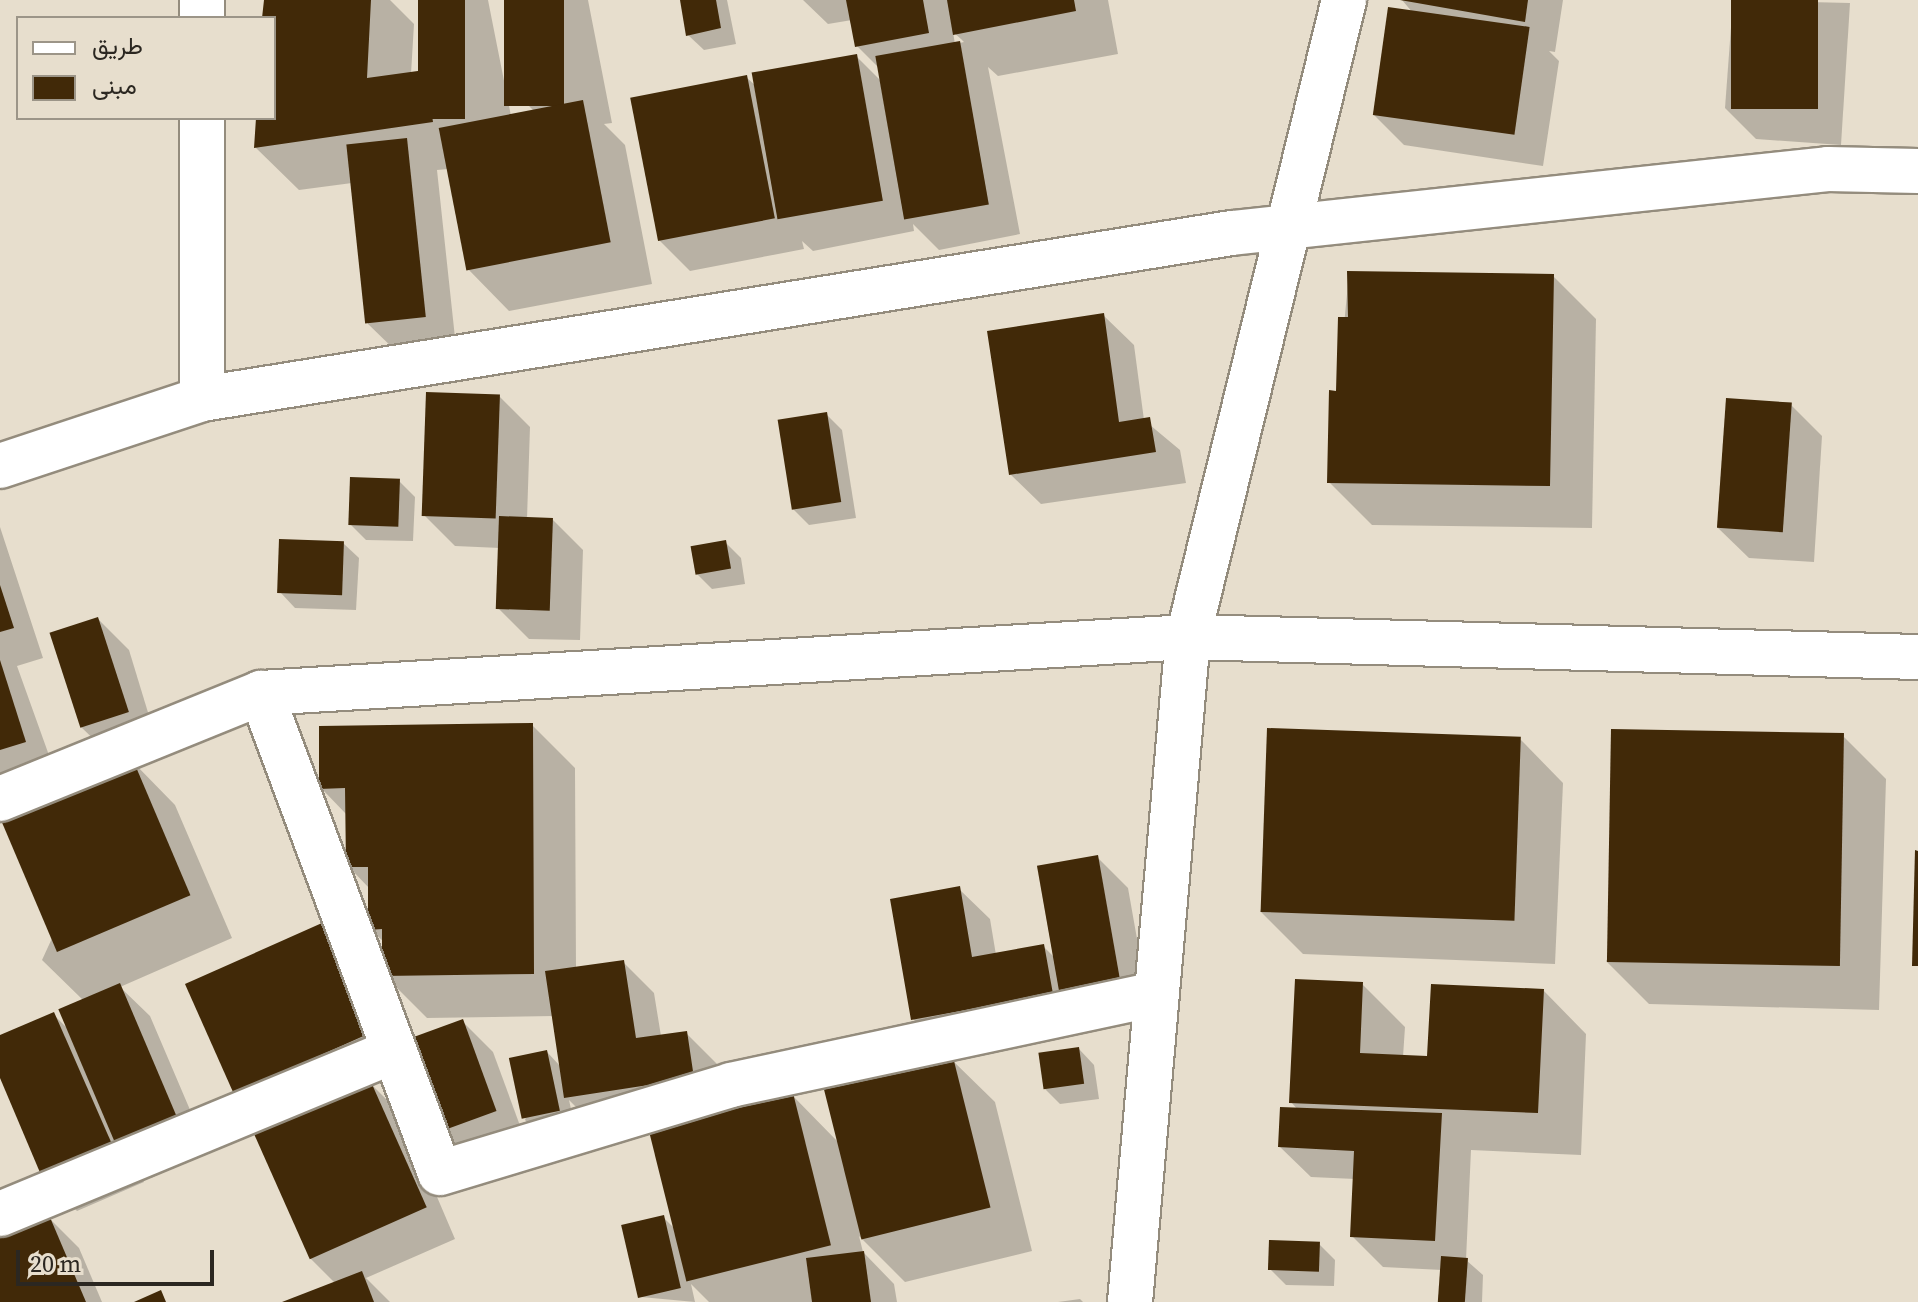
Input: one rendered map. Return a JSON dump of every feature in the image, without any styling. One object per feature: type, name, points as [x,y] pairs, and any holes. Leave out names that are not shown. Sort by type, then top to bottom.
[{"type":"street","points":[[1130,1302],[1188,637],[1291,228],[1344,0]]},
{"type":"street","points":[[202,120],[202,399]]},
{"type":"street","points":[[0,466],[202,399],[1291,228],[1828,169],[1918,171]]},
{"type":"street","points":[[0,799],[261,693],[1188,637],[1918,657]]},
{"type":"street","points":[[261,693],[440,1173],[731,1085],[1155,994]]},
{"type":"street","points":[[0,1214],[394,1051]]},
{"type":"building","points":[[264,0],[371,0],[367,78],[425,70],[433,122],[254,148],[256,120],[276,120],[276,16],[262,16]]},
{"type":"building","points":[[418,0],[465,0],[465,119],[418,119]]},
{"type":"building","points":[[504,0],[564,0],[564,106],[504,106]]},
{"type":"building","points":[[680,0],[716,0],[721,28],[686,36]]},
{"type":"building","points":[[846,0],[923,0],[929,33],[855,47]]},
{"type":"building","points":[[947,0],[1074,0],[1076,11],[953,35]]},
{"type":"building","points":[[1400,0],[1528,0],[1525,22]]},
{"type":"building","points":[[1731,0],[1818,0],[1818,109],[1731,109]]},
{"type":"building","points":[[1388,7],[1530,27],[1514,135],[1373,115]]},
{"type":"building","points":[[960,41],[989,204],[904,219],[875,56]]},
{"type":"building","points":[[857,54],[883,201],[777,219],[752,73]]},
{"type":"building","points":[[747,75],[775,218],[658,241],[630,98]]},
{"type":"building","points":[[583,100],[611,242],[466,270],[439,128]]},
{"type":"building","points":[[407,138],[426,317],[365,323],[346,144]]},
{"type":"building","points":[[1347,271],[1554,274],[1550,486],[1327,483],[1329,390],[1336,391],[1338,317],[1348,317]]},
{"type":"building","points":[[1104,313],[1119,422],[1150,417],[1156,452],[1009,475],[987,331]]},
{"type":"building","points":[[426,392],[500,395],[496,519],[422,516]]},
{"type":"building","points":[[1726,398],[1792,403],[1783,532],[1717,528]]},
{"type":"building","points":[[827,412],[841,502],[792,510],[778,420]]},
{"type":"building","points":[[350,477],[400,479],[398,527],[348,525]]},
{"type":"building","points":[[499,516],[553,518],[550,611],[496,609]]},
{"type":"building","points":[[279,539],[344,541],[342,595],[277,593]]},
{"type":"building","points":[[726,540],[731,569],[696,575],[691,546]]},
{"type":"building","points":[[0,585],[14,628],[0,632]]},
{"type":"building","points":[[98,617],[129,712],[80,728],[49,633]]},
{"type":"building","points":[[0,660],[26,742],[0,750]]},
{"type":"building","points":[[533,723],[534,974],[382,976],[382,929],[368,930],[368,867],[346,867],[345,788],[319,789],[319,726]]},
{"type":"building","points":[[1267,728],[1521,737],[1514,921],[1261,912]]},
{"type":"building","points":[[1611,729],[1844,733],[1840,966],[1607,962]]},
{"type":"building","points":[[133,760],[190,895],[57,952],[0,816]]},
{"type":"building","points":[[1915,850],[1918,851],[1918,966],[1912,966]]},
{"type":"building","points":[[1098,855],[1120,982],[1059,993],[1037,866]]},
{"type":"building","points":[[960,886],[972,957],[1044,944],[1053,994],[911,1020],[890,899]]},
{"type":"building","points":[[322,923],[371,1033],[234,1094],[185,984]]},
{"type":"building","points":[[624,960],[636,1038],[687,1031],[694,1078],[564,1098],[545,971]]},
{"type":"building","points":[[1295,979],[1363,982],[1360,1053],[1427,1056],[1431,984],[1544,989],[1538,1113],[1289,1103]]},
{"type":"building","points":[[120,983],[179,1121],[117,1147],[58,1009]]},
{"type":"building","points":[[54,1012],[115,1151],[44,1182],[0,1078],[0,1035]]},
{"type":"building","points":[[463,1019],[497,1111],[441,1131],[408,1039]]},
{"type":"building","points":[[1079,1047],[1084,1084],[1044,1089],[1038,1053]]},
{"type":"building","points":[[547,1050],[560,1111],[522,1119],[509,1058]]},
{"type":"building","points":[[953,1057],[990,1207],[861,1240],[824,1089]]},
{"type":"building","points":[[371,1082],[427,1207],[310,1259],[254,1134]]},
{"type":"building","points":[[793,1093],[831,1245],[686,1281],[648,1129]]},
{"type":"building","points":[[1280,1107],[1442,1113],[1435,1241],[1350,1237],[1354,1151],[1278,1147]]},
{"type":"building","points":[[49,1215],[86,1302],[0,1302],[0,1236]]},
{"type":"building","points":[[664,1215],[681,1288],[638,1298],[621,1225]]},
{"type":"building","points":[[1269,1240],[1320,1242],[1319,1272],[1268,1270]]},
{"type":"building","points":[[864,1251],[871,1302],[812,1302],[806,1258]]},
{"type":"building","points":[[1441,1256],[1468,1258],[1465,1302],[1438,1302]]},
{"type":"building","points":[[362,1271],[374,1302],[282,1302]]},
{"type":"building","points":[[161,1290],[166,1302],[134,1302]]}]
